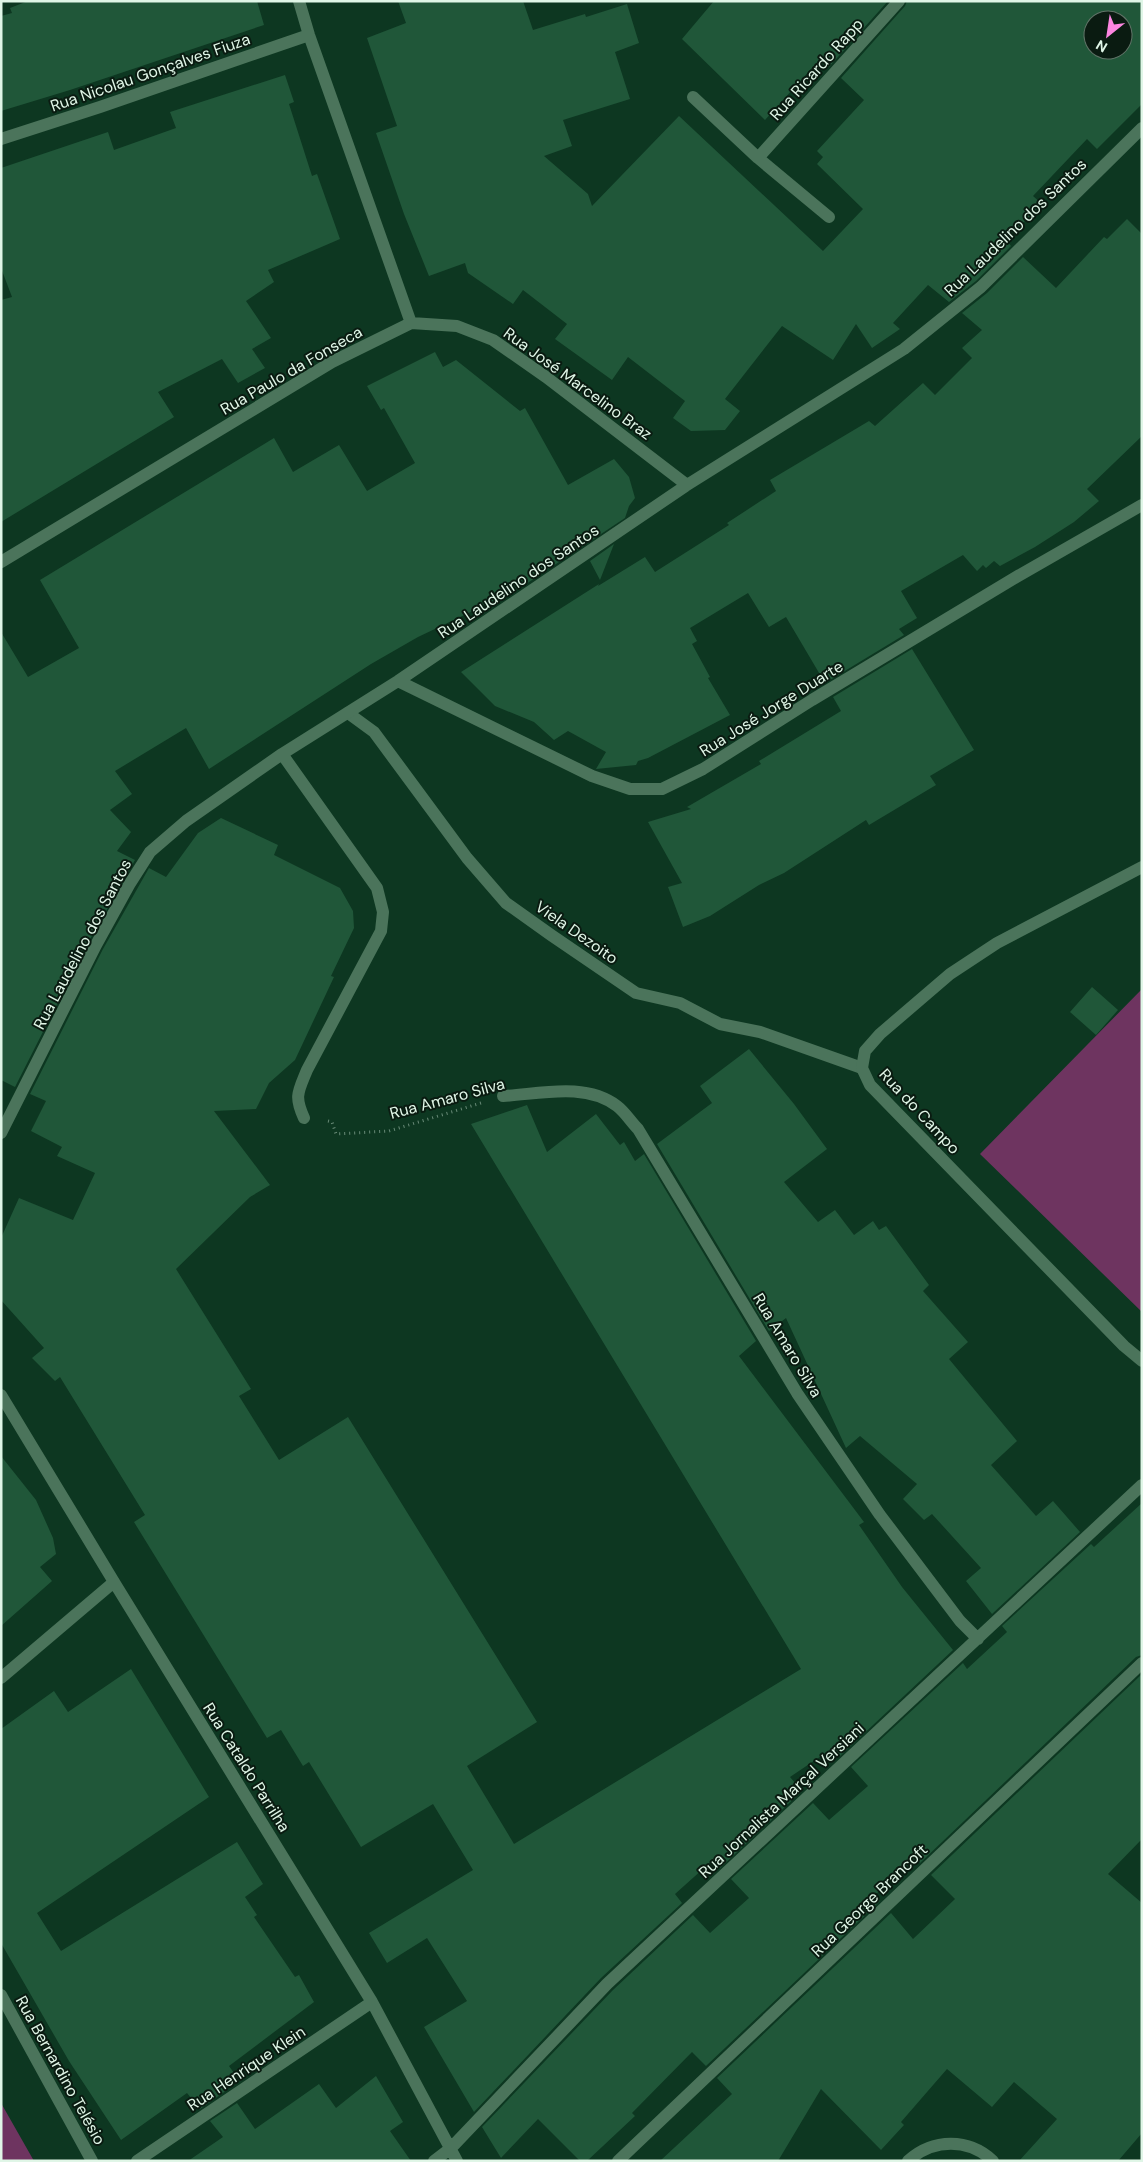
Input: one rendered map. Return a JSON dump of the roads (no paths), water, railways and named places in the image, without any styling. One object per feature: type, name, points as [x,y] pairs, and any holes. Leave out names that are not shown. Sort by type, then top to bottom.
[{"type":"street","points":[[299,1],[309,35],[411,323]]},
{"type":"street","name":"Rua Ricardo Rapp","points":[[758,158],[899,1]]},
{"type":"street","name":"Rua Nicolau Gonçalves Fiuza","points":[[1,139],[100,108],[309,35]]},
{"type":"street","points":[[692,96],[758,158],[829,216]]},
{"type":"street","name":"Rua Laudelino dos Santos","points":[[1,1134],[96,945],[129,885],[150,852],[186,822],[282,754],[398,681],[687,485],[904,349],[982,287],[1142,128]]},
{"type":"street","name":"Rua José Marcelino Braz","points":[[411,323],[457,326],[493,340],[546,377],[687,485]]},
{"type":"street","name":"Rua Paulo da Fonseca","points":[[1,562],[332,362],[411,323]]},
{"type":"street","name":"Rua José Jorge Duarte","points":[[398,681],[592,776],[630,789],[662,789],[703,769],[812,700],[1018,576],[1142,505]]},
{"type":"street","name":"Viela Dezoito","points":[[348,713],[374,732],[467,858],[506,903],[551,935],[636,993],[680,1002],[720,1024],[760,1032],[862,1068]]},
{"type":"street","points":[[282,754],[377,888],[383,912],[381,930],[307,1070],[299,1089],[297,1103],[304,1118]]},
{"type":"street","name":"Rua do Campo","points":[[1142,867],[997,943],[950,974],[880,1034],[865,1051],[862,1068],[870,1085],[1124,1346],[1142,1361]]},
{"type":"street","name":"Rua Amaro Silva","points":[[503,1096],[575,1091],[600,1096],[618,1106],[638,1129],[797,1393],[880,1515],[960,1621],[978,1639]]},
{"type":"street","name":"Rua Cataldo Parrilha","points":[[1,1394],[372,2002],[451,2148],[456,2161]]},
{"type":"street","name":"Rua Jornalista Marçal Versiani","points":[[434,2161],[451,2148],[607,1984],[1142,1485]]},
{"type":"street","points":[[1,1678],[114,1582]]},
{"type":"street","name":"Rua George Brancoft","points":[[618,2161],[1142,1663]]},
{"type":"street","name":"Rua Bernardino Telésio","points":[[1,1995],[92,2161]]},
{"type":"street","name":"Rua Henrique Klein","points":[[137,2161],[372,2002]]},
{"type":"street","points":[[908,2161],[940,2143],[959,2143],[985,2154],[993,2161]]}]
